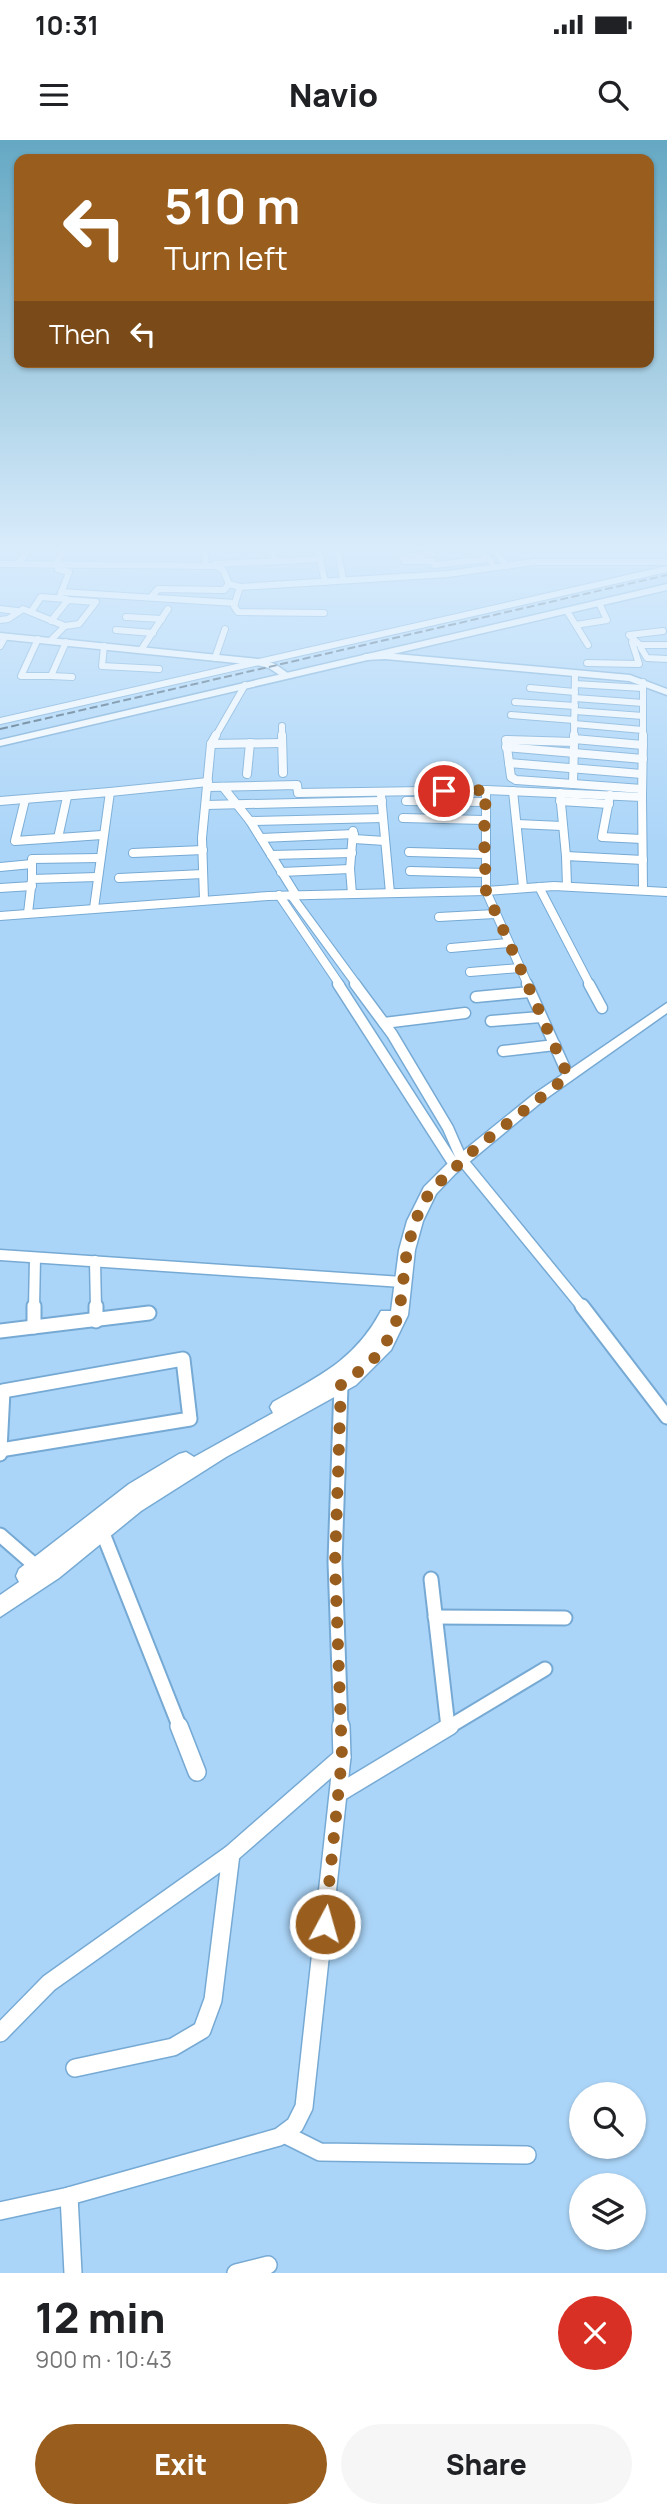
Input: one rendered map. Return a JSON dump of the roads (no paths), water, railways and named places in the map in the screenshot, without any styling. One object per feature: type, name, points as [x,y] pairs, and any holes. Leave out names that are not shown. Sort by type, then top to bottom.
[{"type":"main road","points":[[0,743],[420,645]]},
{"type":"street","points":[[35,645],[21,676],[72,677]]},
{"type":"street","points":[[51,676],[65,645]]},
{"type":"street","points":[[90,645],[258,662],[272,666],[287,676]]},
{"type":"street","points":[[141,650],[145,645]]},
{"type":"street","points":[[215,658],[220,645]]},
{"type":"street","points":[[0,721],[335,645]]},
{"type":"street","points":[[587,663],[639,664],[635,645]]},
{"type":"street","points":[[636,645],[647,658],[667,659]]},
{"type":"street","points":[[104,646],[102,666],[159,668]]},
{"type":"street","points":[[365,657],[385,656],[575,694],[643,716]]},
{"type":"street","points":[[515,702],[575,694],[630,678],[643,685],[667,691]]},
{"type":"street","points":[[204,900],[202,850],[211,744],[245,685]]},
{"type":"street","points":[[643,685],[643,889]]},
{"type":"street","points":[[530,688],[643,702]]},
{"type":"street","points":[[573,784],[575,694]]},
{"type":"street","points":[[511,715],[643,730]]},
{"type":"street","points":[[282,726],[283,773]]},
{"type":"street","points":[[642,793],[516,780],[511,777],[506,740],[574,740],[643,745]]},
{"type":"street","points":[[247,774],[250,743]]},
{"type":"street","points":[[211,744],[282,743]]},
{"type":"street","points":[[506,747],[643,758]]},
{"type":"street","points":[[509,763],[642,774]]},
{"type":"street","points":[[0,801],[208,784],[223,787],[297,785],[298,793],[381,797]]},
{"type":"street","points":[[223,787],[250,821],[293,895],[384,1023],[448,1128],[459,1163]]},
{"type":"street","points":[[206,805],[486,790],[610,799],[642,793]]},
{"type":"street","points":[[486,790],[486,891],[568,1076]]},
{"type":"street","points":[[513,791],[523,887]]},
{"type":"street","points":[[94,908],[110,792]]},
{"type":"street","points":[[58,838],[67,797]]},
{"type":"street","points":[[381,797],[390,893]]},
{"type":"street","points":[[560,797],[567,886]]},
{"type":"street","points":[[610,799],[602,837],[642,839]]},
{"type":"street","points":[[24,800],[15,841],[103,835]]},
{"type":"street","points":[[406,801],[485,802]]},
{"type":"street","points":[[350,818],[354,837],[350,869],[352,894]]},
{"type":"street","points":[[250,821],[383,818]]},
{"type":"street","points":[[403,818],[484,820]]},
{"type":"street","points":[[517,824],[562,826]]},
{"type":"street","points":[[261,838],[354,837],[385,841]]},
{"type":"street","points":[[132,853],[202,850]]},
{"type":"street","points":[[409,852],[484,854]]},
{"type":"street","points":[[271,855],[352,853]]},
{"type":"street","points":[[566,856],[643,860]]},
{"type":"street","points":[[29,914],[32,859],[100,858]]},
{"type":"street","points":[[0,867],[32,864]]},
{"type":"street","points":[[281,872],[350,869]]},
{"type":"street","points":[[410,871],[485,873]]},
{"type":"street","points":[[119,878],[203,874]]},
{"type":"street","points":[[0,888],[32,882],[97,877]]},
{"type":"street","points":[[0,916],[278,895],[486,891],[567,886],[667,892]]},
{"type":"street","points":[[539,887],[602,1008]]},
{"type":"street","points":[[278,895],[459,1163],[589,1314],[667,1418]]},
{"type":"street","points":[[439,917],[495,914]]},
{"type":"street","points":[[451,948],[508,943]]},
{"type":"street","points":[[470,972],[519,968]]},
{"type":"street","points":[[476,998],[530,992]]},
{"type":"street","points":[[0,1594],[38,1568],[102,1531],[134,1505],[219,1451],[371,1362],[385,1345],[399,1315],[407,1250],[415,1221],[430,1191],[459,1163],[568,1076],[608,1051],[667,1007]]},
{"type":"street","points":[[384,1023],[465,1013]]},
{"type":"street","points":[[491,1021],[541,1017]]},
{"type":"street","points":[[503,1051],[555,1045]]},
{"type":"street","points":[[0,1255],[402,1282]]},
{"type":"street","points":[[34,1327],[35,1258]]},
{"type":"street","points":[[95,1261],[96,1321]]},
{"type":"street","points":[[0,1331],[149,1313]]},
{"type":"street","points":[[183,1359],[190,1419],[0,1452],[3,1391],[183,1359]]},
{"type":"street","points":[[0,1607],[146,1484],[336,1382]]},
{"type":"street","points":[[0,2211],[69,2196],[286,2135],[294,2129],[304,2107],[342,1757],[335,1563],[336,1382]]},
{"type":"street","points":[[102,1531],[197,1772]]},
{"type":"street","points":[[0,1535],[38,1568]]},
{"type":"street","points":[[431,1579],[448,1727]]},
{"type":"street","points":[[435,1617],[565,1618]]},
{"type":"street","points":[[339,1793],[545,1669]]},
{"type":"street","points":[[0,2033],[66,1970],[231,1854],[342,1757]]},
{"type":"street","points":[[75,2068],[173,2047],[202,2030],[213,2000],[231,1854]]},
{"type":"street","points":[[286,2135],[320,2152],[527,2155]]},
{"type":"street","points":[[69,2196],[73,2273]]},
{"type":"street","points":[[236,2273],[268,2265]]},
{"type":"railway","points":[[0,729],[366,645]]}]
